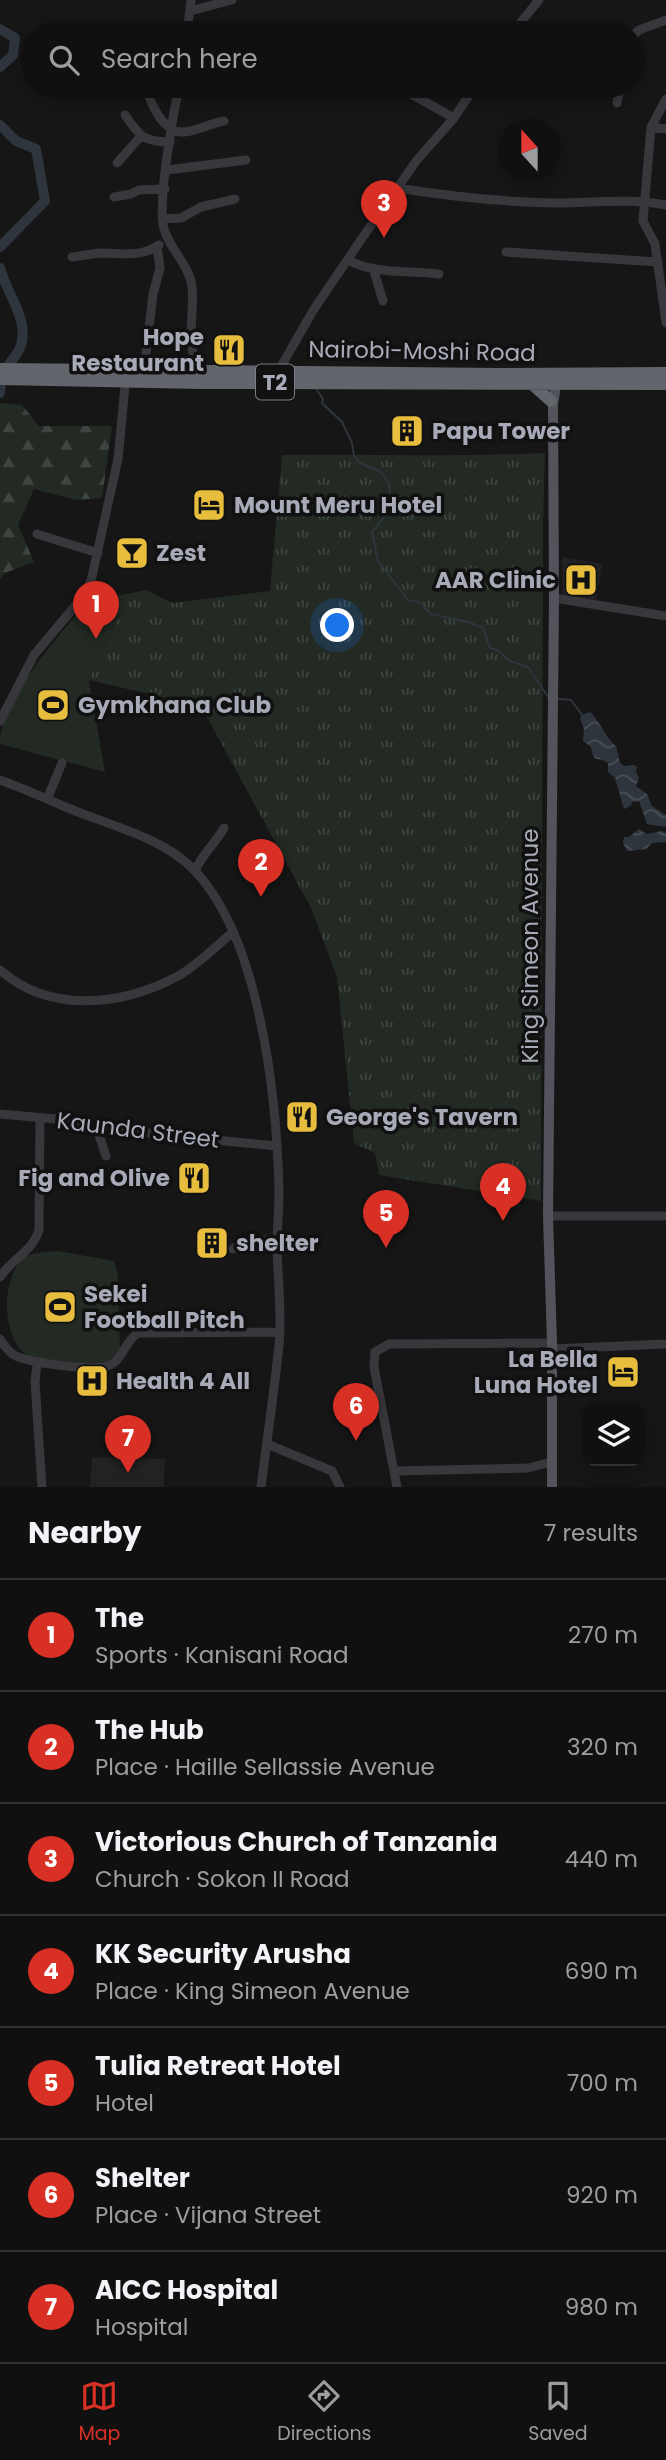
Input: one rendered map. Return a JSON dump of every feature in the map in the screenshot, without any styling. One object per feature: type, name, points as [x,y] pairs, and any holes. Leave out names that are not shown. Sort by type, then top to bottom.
[{"type":"highway","name":"Nairobi-Moshi Road","points":[[0,369],[19,374],[531,384],[554,379]]},
{"type":"highway","name":"Nairobi-Moshi Road","points":[[126,376],[144,371],[279,370],[554,379]]},
{"type":"highway","name":"T2","points":[[554,379],[573,384],[588,379],[666,373]]},
{"type":"highway","name":"Nairobi-Moshi Road","points":[[0,379],[19,374]]},
{"type":"highway","name":"T2","points":[[554,379],[666,384]]},
{"type":"highway","points":[[531,384],[553,402],[563,390],[573,384]]},
{"type":"main road","name":"King Simeon Avenue","points":[[552,1487],[548,1216],[554,379]]},
{"type":"street","points":[[189,21],[191,0]]},
{"type":"street","points":[[190,11],[232,0]]},
{"type":"street","points":[[522,21],[539,0]]},
{"type":"street","points":[[645,28],[666,20]]},
{"type":"street","points":[[152,98],[158,114],[172,129],[183,132],[224,121]]},
{"type":"street","points":[[177,98],[163,219],[166,234],[190,280],[191,350],[200,370]]},
{"type":"street","points":[[418,98],[454,118]]},
{"type":"street","points":[[279,370],[314,309],[397,187],[467,98]]},
{"type":"street","points":[[617,103],[618,98]]},
{"type":"street","points":[[666,99],[651,127],[643,225],[655,244],[666,323]]},
{"type":"street","points":[[125,115],[141,136],[152,141],[170,142]]},
{"type":"street","points":[[651,127],[666,129]]},
{"type":"street","points":[[117,163],[141,136]]},
{"type":"street","points":[[167,170],[246,160]]},
{"type":"street","points":[[397,187],[433,194],[537,202],[646,201],[666,205]]},
{"type":"street","points":[[114,197],[139,190],[165,188]]},
{"type":"street","points":[[163,219],[181,218],[201,208],[235,199]]},
{"type":"street","points":[[72,257],[99,253],[133,254],[156,247],[166,234]]},
{"type":"street","points":[[144,371],[153,294],[160,268],[156,247]]},
{"type":"street","points":[[506,252],[658,262]]},
{"type":"street","points":[[348,260],[373,268],[439,274]]},
{"type":"street","points":[[373,268],[383,301]]},
{"type":"street","points":[[0,720],[34,655],[81,598],[91,581],[119,451],[126,376]]},
{"type":"street","points":[[37,534],[98,553]]},
{"type":"street","points":[[554,598],[666,615]]},
{"type":"street","points":[[48,797],[62,763]]},
{"type":"street","points":[[0,780],[48,797],[161,847],[195,871],[216,900],[233,932],[250,980],[270,1079],[279,1194],[279,1332],[261,1487]]},
{"type":"street","points":[[195,871],[204,853],[218,839],[224,828]]},
{"type":"street","points":[[0,970],[24,988],[61,1000],[81,1002],[111,999],[147,989],[180,975],[233,932]]},
{"type":"street","name":"Kaunda Street","points":[[0,1114],[276,1146]]},
{"type":"street","points":[[0,1277],[12,1262],[36,1242],[39,1230],[40,1118]]},
{"type":"street","points":[[96,1126],[106,1156]]},
{"type":"street","points":[[548,1216],[666,1216]]},
{"type":"street","points":[[233,1249],[243,1242],[277,1239]]},
{"type":"street","points":[[0,1339],[13,1355],[37,1364],[103,1367],[117,1361],[132,1337],[138,1333],[279,1332]]},
{"type":"street","points":[[397,1487],[374,1367],[375,1352],[389,1344],[666,1344]]},
{"type":"street","points":[[37,1364],[35,1382],[42,1487]]},
{"type":"street","points":[[267,1444],[325,1467],[337,1478],[340,1487]]},
{"type":"street","points":[[394,1471],[528,1468],[552,1462]]},
{"type":"shaded area","name":"AAR Clinic","points":[[562,557],[602,564],[596,600],[563,596]]},
{"type":"shaded area","points":[[92,1457],[165,1459],[164,1487],[90,1487]]},
{"type":"green space","points":[[0,403],[22,405],[39,426],[112,426],[102,498],[76,500],[34,489],[18,525],[34,562],[5,573],[0,579]]},
{"type":"green space","points":[[545,453],[541,1201],[379,1175],[375,1153],[354,1143],[337,977],[311,908],[201,706],[89,680],[119,613],[87,602],[146,590],[172,603],[270,591],[282,455]]},
{"type":"green space","name":"Gymkhana Club","points":[[87,602],[119,613],[89,680],[105,772],[0,744],[3,727],[20,689],[47,650]]},
{"type":"green space","name":"Sekei Football Pitch","points":[[58,1251],[114,1261],[118,1276],[120,1349],[106,1363],[39,1360],[20,1349],[13,1337],[7,1308],[11,1278],[17,1265],[26,1256]]},
{"type":"water","points":[[590,712],[616,746],[620,763],[637,767],[639,778],[636,786],[647,794],[652,806],[666,815],[666,827],[647,824],[639,801],[632,802],[631,806],[624,809],[615,778],[608,772],[608,763],[595,758],[591,747],[583,741],[584,729],[580,718]]},
{"type":"water","points":[[639,829],[647,834],[662,831],[666,833],[666,842],[652,843],[646,849],[627,851],[623,843],[624,837],[629,837]]},
{"type":"waterway","points":[[0,29],[15,38],[13,55],[0,67]]},
{"type":"waterway","points":[[0,125],[16,141],[36,149],[45,201],[0,247]]},
{"type":"waterway","points":[[0,268],[20,317],[23,338],[18,352],[3,372],[0,393]]},
{"type":"waterway","points":[[317,390],[323,399],[322,403],[342,422],[352,443],[354,456],[360,463],[381,472],[389,483],[385,516],[372,532],[378,561],[408,600],[419,602],[431,614],[483,628],[490,648],[497,650],[510,661],[528,667],[549,698]]},
{"type":"waterway","points":[[559,699],[571,700],[582,715]]},
{"type":"place","name":"Victorious Church of Tanzania","points":[[384,238]]},
{"type":"place","name":"Hope Restaurant","points":[[229,350]]},
{"type":"place","name":"Papu Tower","points":[[407,431]]},
{"type":"place","name":"Mount Meru Hotel","points":[[209,505]]},
{"type":"place","name":"Zest","points":[[132,553]]},
{"type":"place","name":"AAR Clinic","points":[[581,580]]},
{"type":"place","name":"The","points":[[96,639]]},
{"type":"place","name":"Gymkhana Club","points":[[53,705]]},
{"type":"place","name":"The Hub","points":[[261,897]]},
{"type":"place","name":"George's Tavern","points":[[302,1117]]},
{"type":"place","name":"Fig and Olive","points":[[194,1178]]},
{"type":"place","name":"KK Security Arusha","points":[[503,1221]]},
{"type":"place","name":"shelter","points":[[212,1243]]},
{"type":"place","name":"Tulia Retreat Hotel","points":[[386,1248]]},
{"type":"place","name":"Sekei Football Pitch","points":[[60,1307]]},
{"type":"place","name":"La Bella Luna Hotel","points":[[623,1372]]},
{"type":"place","name":"Health 4 All","points":[[92,1381]]},
{"type":"place","name":"Shelter","points":[[356,1441]]},
{"type":"place","name":"AICC Hospital","points":[[128,1473]]}]
